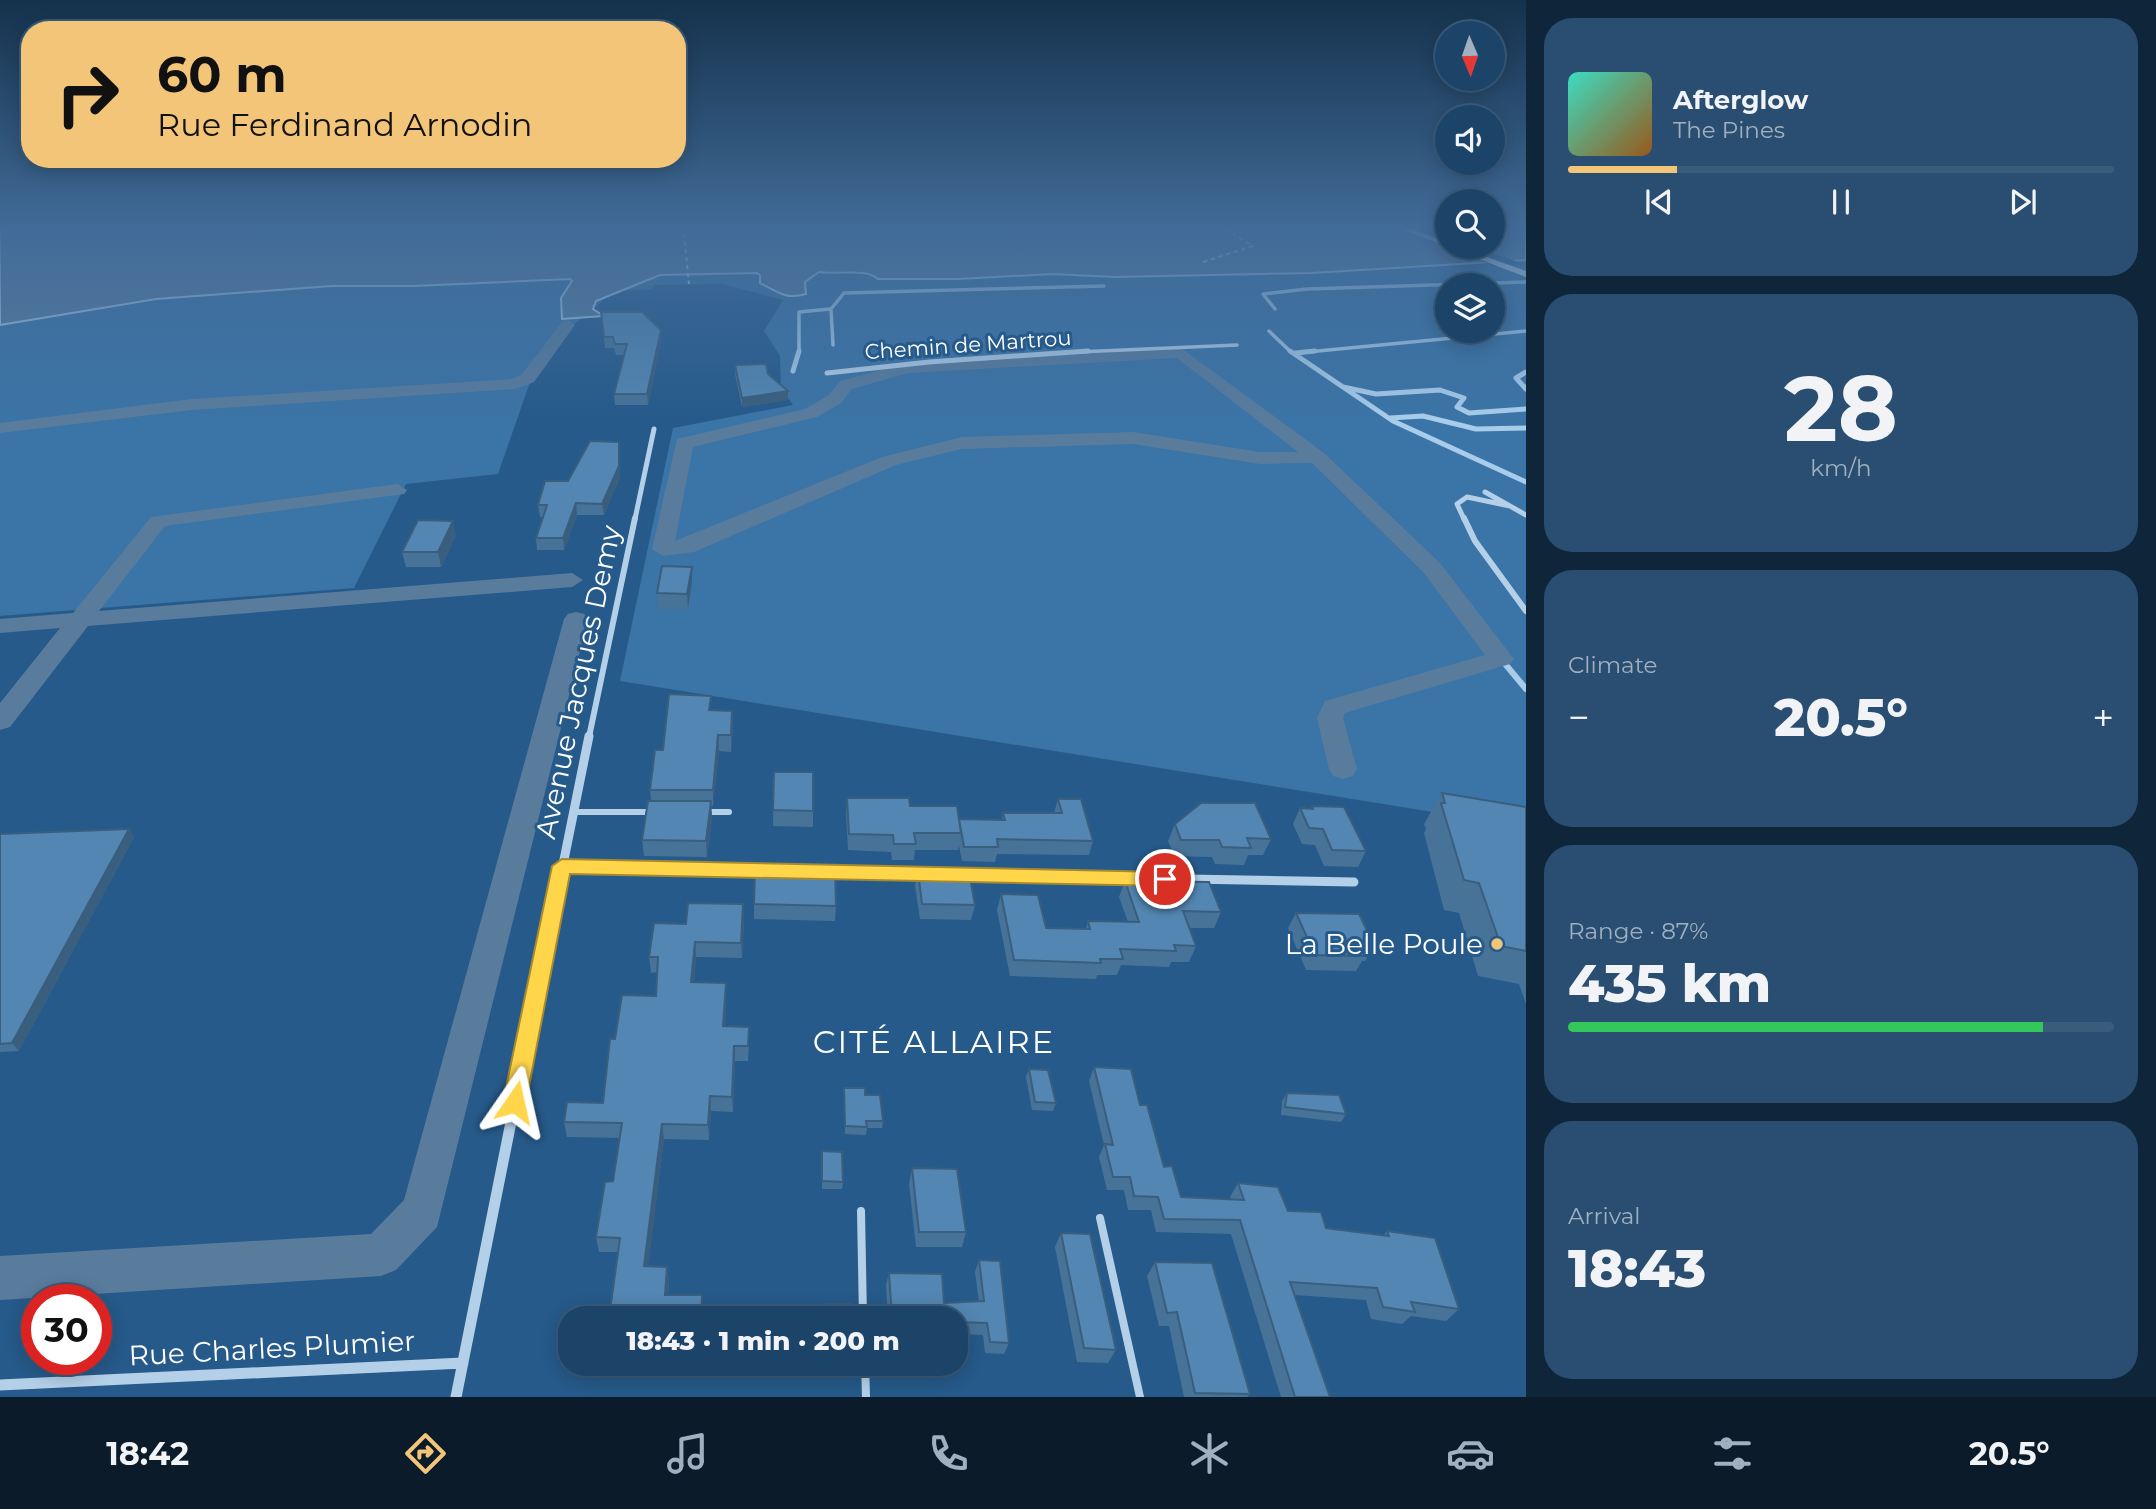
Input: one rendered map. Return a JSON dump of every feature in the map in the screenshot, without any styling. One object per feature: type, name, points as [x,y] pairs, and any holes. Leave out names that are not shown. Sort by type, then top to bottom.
[{"type":"street","name":"Chemin de Martrou","points":[[827,373],[951,360],[1172,346],[1237,345]]},
{"type":"street","name":"Avenue Jacques Demy","points":[[456,1397],[573,812],[654,429]]},
{"type":"street","points":[[1485,492],[1526,515]]},
{"type":"street","points":[[1510,506],[1467,497],[1457,504],[1475,541],[1526,611]]},
{"type":"street","points":[[562,866],[770,871]]},
{"type":"street","points":[[811,872],[937,875]]},
{"type":"street","points":[[951,875],[1354,883]]},
{"type":"street","name":"Rue Charles Plumier","points":[[0,1385],[463,1363]]},
{"type":"lane","points":[[573,812],[664,812]]},
{"type":"lane","points":[[703,812],[729,812]]},
{"type":"lane","points":[[861,1211],[863,1306]]},
{"type":"lane","points":[[1100,1219],[1140,1397]]},
{"type":"lane","points":[[865,1376],[866,1397]]},
{"type":"shaded area","points":[[0,290],[275,290],[156,299],[0,325]]},
{"type":"shaded area","points":[[240,290],[593,290],[597,294],[610,290],[634,290],[622,291],[606,298],[572,326],[529,385],[498,474],[406,484],[354,588],[0,616],[0,323],[128,301]]},
{"type":"shaded area","points":[[566,290],[623,290],[596,301],[593,309],[604,316],[562,319],[561,298]]},
{"type":"shaded area","points":[[746,290],[774,290],[781,294],[788,290],[1435,290],[1435,343],[1505,343],[1505,290],[1526,290],[1526,827],[620,681],[673,428],[793,405],[781,388],[780,356],[764,331],[783,300]]},
{"type":"shaded area","points":[[774,290],[806,290],[806,294],[793,296]]},
{"type":"building","points":[[601,312],[642,312],[661,330],[647,394],[614,394],[627,344],[615,344],[613,337],[604,337]]},
{"type":"building","points":[[766,364],[768,374],[788,391],[742,398],[735,365]]},
{"type":"building","points":[[590,441],[619,442],[619,466],[602,504],[576,503],[563,538],[536,538],[547,505],[538,505],[545,481],[568,481]]},
{"type":"building","points":[[418,520],[453,521],[438,552],[402,552]]},
{"type":"building","points":[[662,566],[692,567],[687,594],[657,593]]},
{"type":"building","points":[[669,694],[711,696],[709,710],[732,711],[731,735],[718,735],[713,790],[650,790],[655,750],[663,750]]},
{"type":"building","points":[[774,772],[813,772],[813,811],[773,810]]},
{"type":"building","points":[[1442,793],[1526,807],[1526,951],[1501,946],[1479,883],[1464,880],[1441,803],[1445,803]]},
{"type":"building","points":[[847,798],[909,798],[910,806],[957,806],[961,833],[914,833],[916,844],[894,844],[893,835],[849,834]]},
{"type":"building","points":[[1058,799],[1081,799],[1093,841],[997,839],[998,847],[964,847],[959,819],[1005,820],[1003,813],[1062,813]]},
{"type":"building","points":[[648,801],[711,801],[706,841],[642,840]]},
{"type":"building","points":[[1201,803],[1255,803],[1271,839],[1247,838],[1251,848],[1222,847],[1219,840],[1181,840],[1175,824]]},
{"type":"building","points":[[1312,806],[1344,807],[1366,851],[1332,850],[1323,829],[1309,828],[1300,808],[1313,809]]},
{"type":"building","points":[[129,829],[12,1043],[0,1044],[0,834]]},
{"type":"building","points":[[755,869],[835,870],[836,906],[754,904]]},
{"type":"building","points":[[918,871],[969,872],[975,905],[922,904]]},
{"type":"building","points":[[1125,881],[1209,882],[1221,912],[1183,911],[1196,946],[1174,945],[1176,951],[1120,949],[1123,959],[1100,959],[1101,963],[1014,960],[1001,894],[1038,895],[1046,928],[1090,929],[1088,921],[1139,922]]},
{"type":"building","points":[[688,903],[743,904],[741,943],[695,942],[691,982],[726,983],[723,1026],[749,1027],[748,1046],[734,1046],[732,1097],[710,1096],[708,1125],[662,1124],[644,1266],[667,1267],[665,1295],[702,1295],[702,1306],[611,1306],[620,1238],[596,1237],[605,1182],[613,1181],[622,1123],[564,1122],[567,1102],[603,1103],[610,1039],[615,1039],[622,995],[656,996],[658,957],[649,957],[654,923],[686,924]]},
{"type":"building","points":[[1296,913],[1359,914],[1374,945],[1359,944],[1365,956],[1315,955]]},
{"type":"building","points":[[1094,1067],[1131,1069],[1140,1105],[1147,1105],[1164,1167],[1172,1166],[1181,1197],[1244,1200],[1238,1183],[1278,1187],[1288,1211],[1321,1212],[1326,1228],[1389,1236],[1387,1231],[1435,1238],[1459,1309],[1411,1302],[1415,1312],[1383,1307],[1377,1288],[1290,1282],[1330,1397],[1295,1397],[1240,1220],[1164,1219],[1158,1197],[1134,1196],[1130,1177],[1113,1177],[1105,1144],[1113,1145]]},
{"type":"building","points":[[1029,1069],[1048,1070],[1056,1103],[1035,1102]]},
{"type":"building","points":[[844,1088],[865,1088],[865,1095],[880,1095],[883,1121],[866,1121],[867,1127],[845,1126]]},
{"type":"building","points":[[1287,1093],[1339,1095],[1346,1114],[1285,1107]]},
{"type":"building","points":[[822,1151],[842,1152],[843,1182],[822,1181]]},
{"type":"building","points":[[912,1168],[957,1169],[966,1232],[919,1232]]},
{"type":"building","points":[[1061,1233],[1090,1234],[1116,1350],[1084,1348]]},
{"type":"building","points":[[979,1260],[1000,1261],[1009,1343],[990,1342],[987,1323],[968,1322],[968,1306],[891,1306],[889,1273],[942,1274],[944,1303],[984,1301]]},
{"type":"building","points":[[1155,1262],[1212,1263],[1250,1394],[1195,1393],[1177,1312],[1167,1313]]},
{"type":"building","points":[[826,1304],[851,1306],[826,1306]]},
{"type":"waterway","points":[[833,345],[831,309],[844,293],[948,290]]},
{"type":"waterway","points":[[1275,309],[1263,294],[1296,290]]},
{"type":"waterway","points":[[799,351],[799,312],[830,309]]},
{"type":"waterway","points":[[0,428],[192,404],[515,384],[528,378],[567,325]]},
{"type":"waterway","points":[[1269,331],[1292,353]]},
{"type":"waterway","points":[[1297,353],[1526,331]]},
{"type":"waterway","points":[[793,371],[799,351]]},
{"type":"waterway","points":[[1290,351],[1393,421],[1526,482]]},
{"type":"waterway","points":[[1295,353],[1315,351]]},
{"type":"waterway","points":[[1181,353],[1317,457],[1260,458],[1133,438],[962,443],[889,461],[686,547],[663,549],[684,443],[811,413],[835,399],[846,385],[907,368],[1181,353]]},
{"type":"waterway","points":[[1526,372],[1516,378],[1526,389]]},
{"type":"waterway","points":[[1343,387],[1376,394],[1440,390],[1464,398],[1457,407],[1469,413],[1526,409]]},
{"type":"waterway","points":[[1390,418],[1423,416],[1476,429],[1526,428]]},
{"type":"waterway","points":[[1317,457],[1432,568],[1501,659],[1334,707],[1330,718],[1343,769]]},
{"type":"waterway","points":[[80,620],[158,521],[397,490]]},
{"type":"waterway","points":[[80,620],[572,580]]},
{"type":"waterway","points":[[0,1278],[381,1255],[422,1212],[576,619]]},
{"type":"waterway","points":[[0,626],[80,620]]},
{"type":"waterway","points":[[0,721],[80,620]]},
{"type":"waterway","points":[[1501,659],[1526,689]]},
{"type":"place","name":"La Belle Poule","points":[[1497,944]]},
{"type":"district","name":"CITÉ ALLAIRE","points":[[934,1042]]},
{"type":"route","points":[[515,1102],[562,866],[1165,879]]}]
